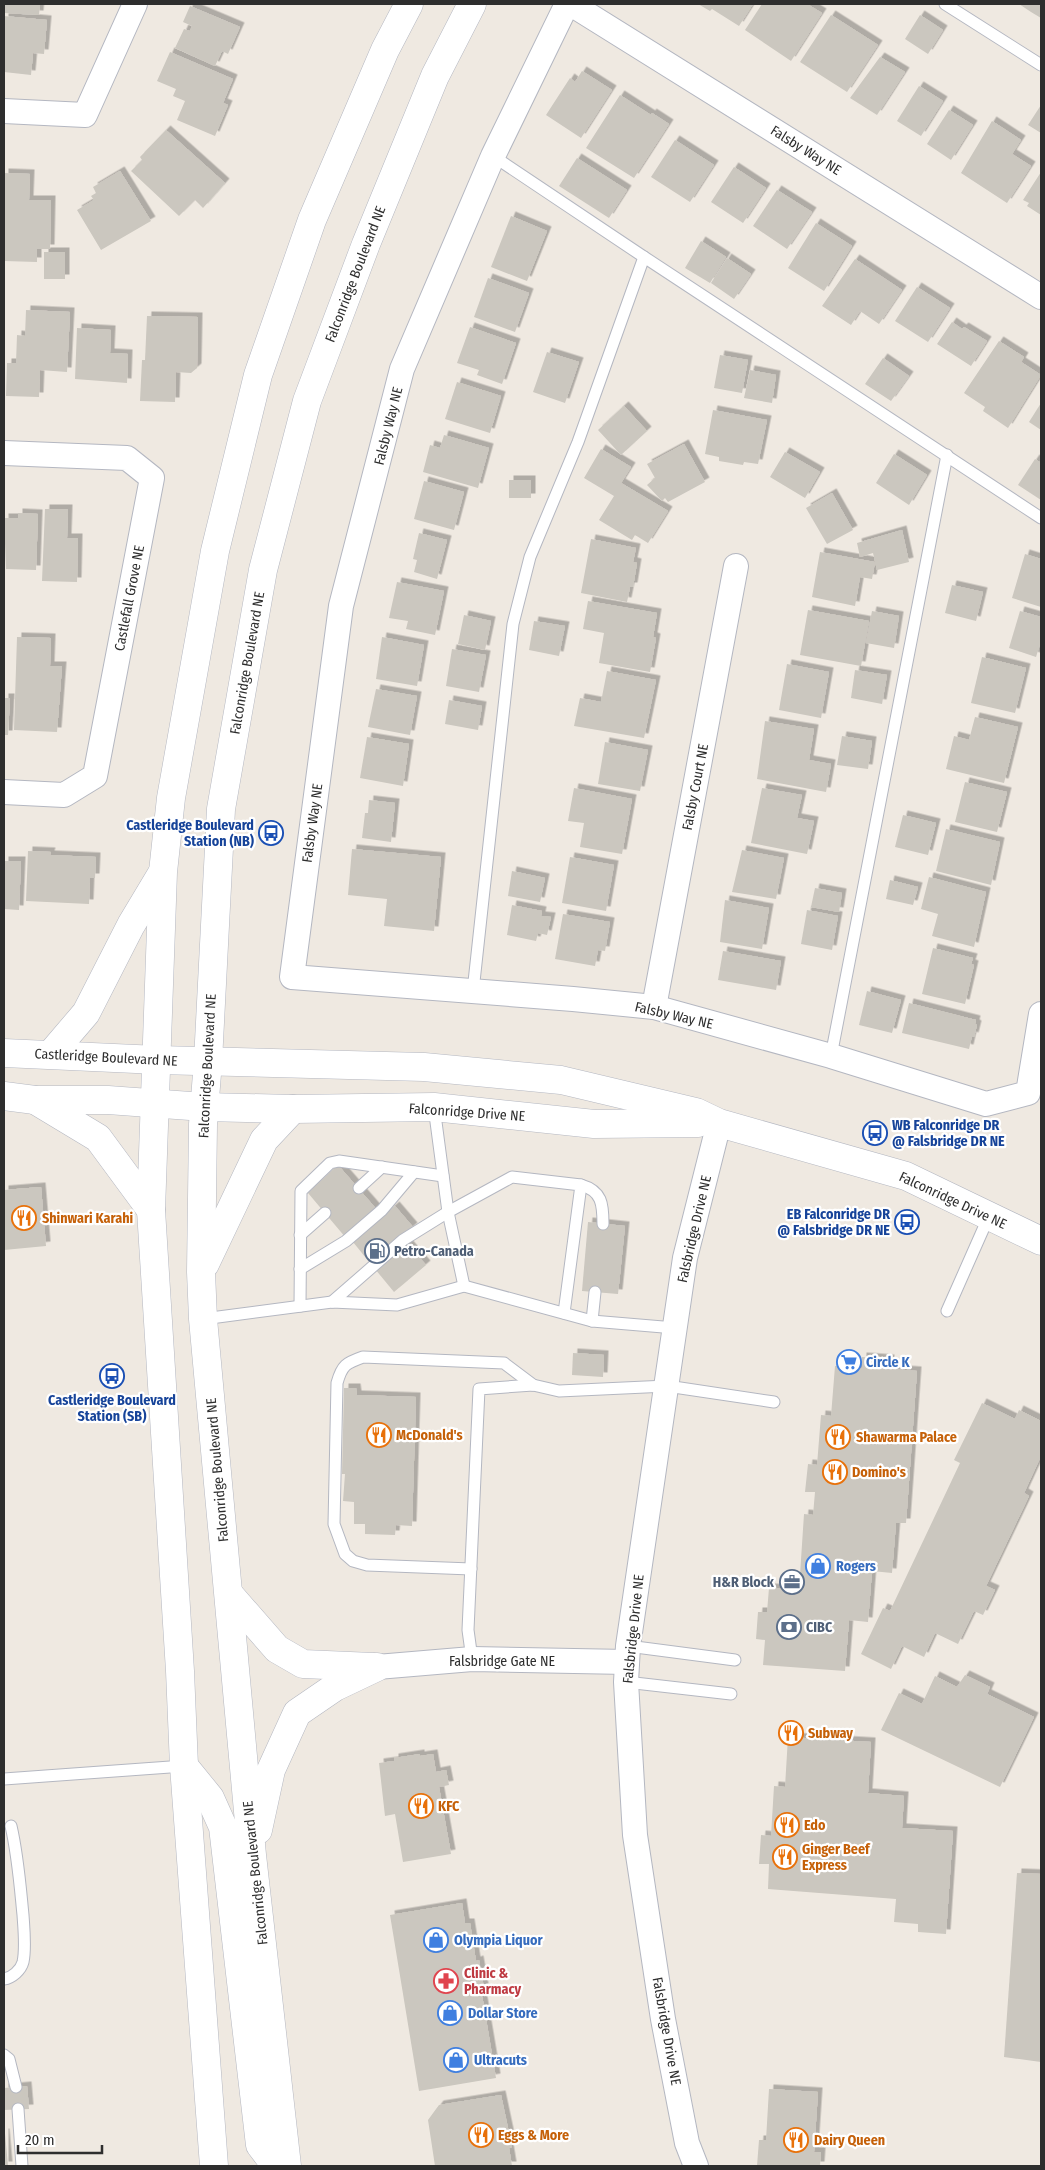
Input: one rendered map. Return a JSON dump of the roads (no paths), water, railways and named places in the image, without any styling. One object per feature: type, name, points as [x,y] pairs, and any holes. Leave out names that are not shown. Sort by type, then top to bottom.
[{"type":"main road","points":[[214,2166],[184,1766],[180,1671],[151,1210],[158,1060],[163,872],[171,798],[215,551],[258,375],[312,220],[385,50],[409,4]]},
{"type":"main road","name":"Falconridge Boulevard NE","points":[[287,2166],[252,1855],[203,1319],[201,1272],[204,1107],[221,809],[263,570],[306,401],[366,244],[435,76],[472,4]]},
{"type":"main road","points":[[51,1054],[86,1013],[132,925],[163,872]]},
{"type":"main road","name":"Castleridge Boulevard NE","points":[[4,1053],[208,1061]]},
{"type":"main road","name":"Falconridge Drive NE","points":[[208,1061],[424,1067],[561,1080],[696,1112],[719,1123],[906,1176],[1041,1241]]},
{"type":"main road","points":[[4,1096],[35,1100],[108,1100],[155,1104]]},
{"type":"main road","points":[[35,1100],[98,1138],[151,1210]]},
{"type":"main road","name":"Falconridge Drive NE","points":[[155,1104],[292,1109],[434,1107],[594,1124],[719,1123]]},
{"type":"main road","points":[[201,1272],[264,1140],[292,1109]]},
{"type":"main road","points":[[229,1594],[277,1648],[303,1664],[377,1667]]},
{"type":"main road","points":[[252,1855],[271,1770],[297,1713],[335,1688],[377,1667]]},
{"type":"main road","points":[[184,1766],[210,1798],[222,1827],[260,2145],[276,2166]]},
{"type":"street","points":[[4,111],[86,115],[135,4]]},
{"type":"street","name":"Falsby Way NE","points":[[567,4],[493,156],[402,369],[341,606],[292,977],[654,1007],[831,1056],[986,1104],[1028,1093],[1041,1014]]},
{"type":"street","name":"Falsby Way NE","points":[[571,4],[1041,297]]},
{"type":"street","name":"Castlefall Grove NE","points":[[4,453],[127,458],[152,478],[95,776],[64,795],[4,792]]},
{"type":"street","name":"Falsby Court NE","points":[[654,1007],[736,566]]},
{"type":"street","name":"Falsbridge Drive NE","points":[[696,2166],[686,2143],[663,2019],[635,1835],[627,1663],[685,1258],[719,1123]]},
{"type":"street","name":"Falsbridge Gate NE","points":[[377,1667],[472,1659],[627,1663]]},
{"type":"lane","points":[[945,4],[1041,65]]},
{"type":"lane","points":[[493,156],[1041,518]]},
{"type":"lane","points":[[473,991],[513,624],[530,557],[578,442],[644,257]]},
{"type":"lane","points":[[831,1056],[946,455]]},
{"type":"lane","points":[[434,1107],[448,1212],[464,1286]]},
{"type":"lane","points":[[300,1306],[301,1191],[330,1163],[339,1161],[443,1176]]},
{"type":"lane","points":[[359,1188],[382,1167]]},
{"type":"lane","points":[[300,1269],[346,1241],[382,1210],[414,1172]]},
{"type":"lane","points":[[332,1302],[403,1240],[448,1212],[512,1177],[592,1188],[599,1196],[603,1209],[603,1224]]},
{"type":"lane","points":[[564,1313],[581,1185]]},
{"type":"lane","points":[[300,1235],[325,1213]]},
{"type":"lane","points":[[947,1311],[989,1216]]},
{"type":"lane","points":[[203,1319],[332,1302],[396,1305],[464,1286],[592,1321],[675,1328]]},
{"type":"lane","points":[[592,1321],[595,1292]]},
{"type":"lane","points":[[471,1569],[366,1565],[353,1561],[346,1554],[334,1524],[337,1383],[341,1368],[351,1361],[363,1357],[504,1363],[533,1385]]},
{"type":"lane","points":[[472,1659],[468,1630],[480,1389],[533,1385],[559,1391],[667,1386],[774,1402]]},
{"type":"lane","points":[[627,1663],[735,1660]]},
{"type":"lane","points":[[627,1663],[731,1694]]},
{"type":"lane","points":[[4,1779],[184,1766]]},
{"type":"lane","points":[[4,1979],[8,1979],[17,1972],[23,1963],[24,1934],[19,1861],[11,1826]]},
{"type":"lane","points":[[4,2055],[8,2059],[16,2087]]},
{"type":"lane","points":[[18,2109],[22,2166]]},
{"type":"place","name":"Castleridge Boulevard Station (NB)","points":[[271,833]]},
{"type":"place","name":"WB Falconridge DR @ Falsbridge DR NE","points":[[875,1133]]},
{"type":"place","name":"Shinwari Karahi","points":[[24,1218]]},
{"type":"place","name":"EB Falconridge DR @ Falsbridge DR NE","points":[[907,1222]]},
{"type":"place","name":"Petro-Canada","points":[[377,1251]]},
{"type":"place","name":"Circle K","points":[[849,1362]]},
{"type":"place","name":"Castleridge Boulevard Station (SB)","points":[[112,1376]]},
{"type":"place","name":"McDonald's","points":[[379,1435]]},
{"type":"place","name":"Shawarma Palace","points":[[838,1437]]},
{"type":"place","name":"Domino's","points":[[835,1472]]},
{"type":"place","name":"Rogers","points":[[818,1566]]},
{"type":"place","name":"H&R Block","points":[[792,1582]]},
{"type":"place","name":"CIBC","points":[[789,1627]]},
{"type":"place","name":"Subway","points":[[791,1733]]},
{"type":"place","name":"KFC","points":[[421,1806]]},
{"type":"place","name":"Edo","points":[[787,1825]]},
{"type":"place","name":"Ginger Beef Express","points":[[785,1857]]},
{"type":"place","name":"Olympia Liquor","points":[[436,1940]]},
{"type":"place","name":"Clinic & Pharmacy","points":[[446,1981]]},
{"type":"place","name":"Dollar Store","points":[[450,2013]]},
{"type":"place","name":"Ultracuts","points":[[456,2060]]},
{"type":"place","name":"Eggs & More","points":[[481,2135]]},
{"type":"place","name":"Dairy Queen","points":[[796,2140]]}]
